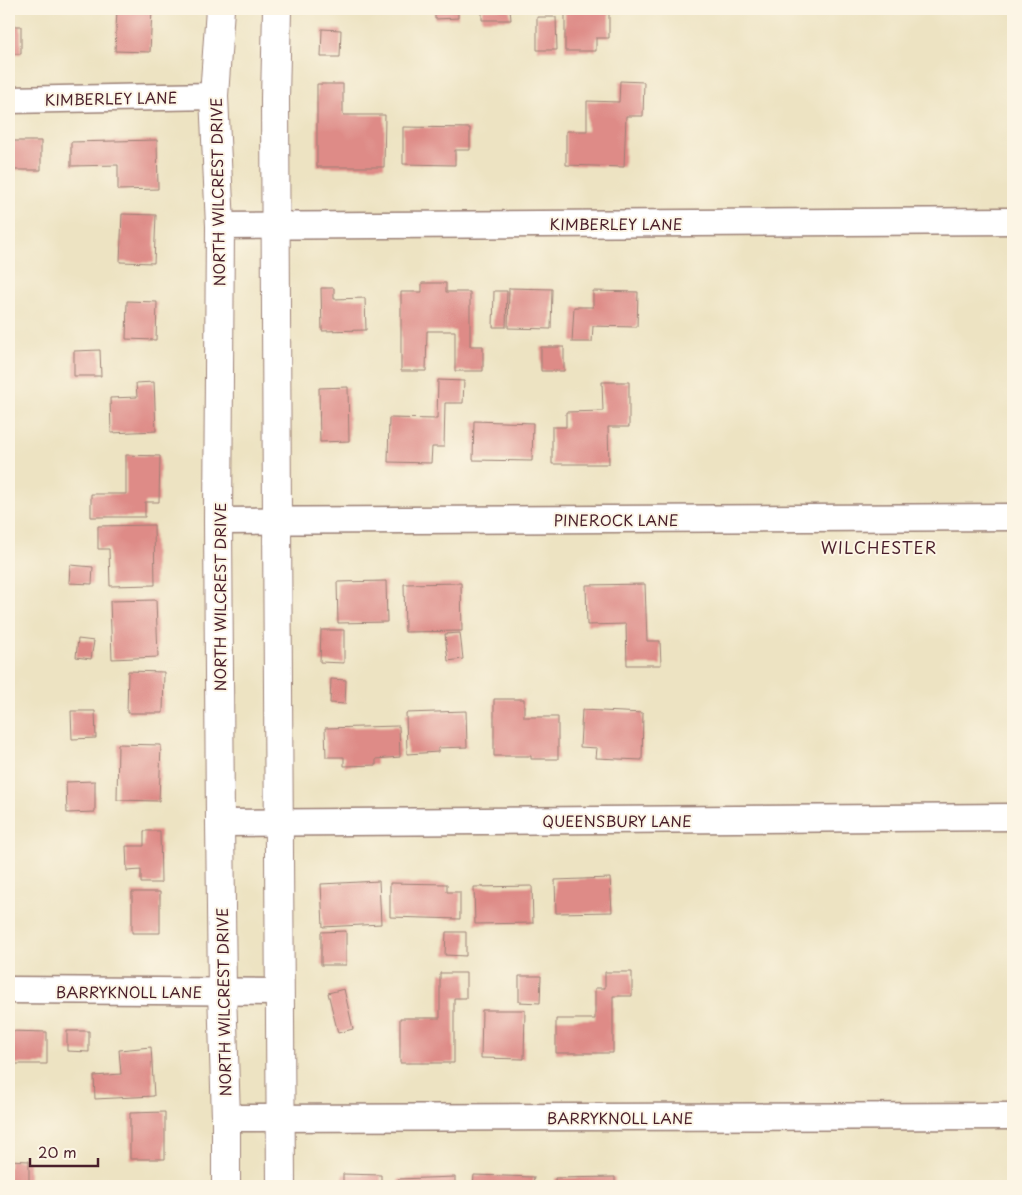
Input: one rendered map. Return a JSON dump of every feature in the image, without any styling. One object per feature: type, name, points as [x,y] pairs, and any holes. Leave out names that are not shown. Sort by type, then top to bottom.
[{"type":"main road","name":"NORTH WILCREST DRIVE","points":[[220,9],[214,96],[220,226],[218,521],[222,992],[226,1186]]},
{"type":"main road","points":[[277,9],[277,521],[281,1186]]},
{"type":"street","name":"KIMBERLEY LANE","points":[[9,100],[214,96]]},
{"type":"street","name":"KIMBERLEY LANE","points":[[220,226],[1013,221]]},
{"type":"street","name":"PINEROCK LANE","points":[[218,521],[1013,518]]},
{"type":"street","name":"QUEENSBURY LANE","points":[[220,823],[1013,817]]},
{"type":"street","name":"BARRYKNOLL LANE","points":[[9,990],[279,992]]},
{"type":"street","name":"BARRYKNOLL LANE","points":[[226,1118],[1013,1116]]},
{"type":"building","points":[[117,9],[152,9],[150,52],[115,51]]},
{"type":"building","points":[[330,9],[370,9],[370,10],[330,12]]},
{"type":"building","points":[[435,9],[458,9],[458,18],[435,19]]},
{"type":"building","points":[[482,9],[510,9],[511,20],[482,20]]},
{"type":"building","points":[[565,9],[609,9],[609,38],[596,38],[596,51],[565,51]]},
{"type":"building","points":[[537,17],[556,17],[557,50],[537,50]]},
{"type":"building","points":[[9,26],[21,26],[21,54],[9,54]]},
{"type":"building","points":[[322,29],[341,30],[340,57],[321,57]]},
{"type":"building","points":[[620,81],[644,82],[643,116],[626,116],[624,167],[566,165],[566,131],[587,131],[587,101],[619,102]]},
{"type":"building","points":[[317,84],[343,84],[343,115],[385,115],[384,167],[317,167]]},
{"type":"building","points":[[403,127],[470,128],[470,150],[455,150],[455,165],[403,164]]},
{"type":"building","points":[[157,140],[158,189],[118,190],[118,165],[71,166],[71,142]]},
{"type":"building","points":[[9,141],[41,141],[41,170],[9,170]]},
{"type":"building","points":[[122,214],[156,215],[154,263],[120,262]]},
{"type":"building","points":[[422,283],[446,283],[446,292],[470,292],[470,346],[483,346],[483,371],[455,371],[455,331],[427,331],[426,371],[401,371],[401,292],[422,292]]},
{"type":"building","points":[[321,288],[334,288],[334,299],[365,298],[366,330],[322,331]]},
{"type":"building","points":[[509,288],[552,289],[551,329],[508,328]]},
{"type":"building","points":[[494,291],[507,291],[506,327],[493,327]]},
{"type":"building","points":[[593,291],[638,292],[637,327],[593,326],[592,342],[572,342],[574,307],[593,307]]},
{"type":"building","points":[[127,301],[157,302],[156,340],[126,339]]},
{"type":"building","points":[[541,347],[564,347],[564,371],[541,371]]},
{"type":"building","points":[[10,349],[12,376],[9,376]]},
{"type":"building","points":[[100,350],[101,376],[74,376],[74,351]]},
{"type":"building","points":[[438,380],[464,381],[463,403],[445,403],[444,447],[432,447],[431,463],[388,462],[389,418],[437,419]]},
{"type":"building","points":[[154,382],[156,431],[111,433],[110,398],[137,397],[136,383]]},
{"type":"building","points":[[602,382],[629,382],[629,427],[608,427],[609,464],[552,464],[552,427],[566,427],[566,412],[603,411]]},
{"type":"building","points":[[348,387],[349,441],[320,442],[319,388]]},
{"type":"building","points":[[474,421],[533,423],[532,461],[473,460]]},
{"type":"building","points":[[126,455],[160,456],[159,502],[145,502],[145,517],[91,517],[91,494],[126,494]]},
{"type":"building","points":[[154,525],[155,585],[110,586],[109,549],[98,549],[98,526]]},
{"type":"building","points":[[70,565],[93,567],[92,584],[69,583]]},
{"type":"building","points":[[386,581],[387,622],[338,623],[337,582]]},
{"type":"building","points":[[461,583],[462,631],[405,632],[404,584]]},
{"type":"building","points":[[645,584],[647,641],[660,641],[661,665],[627,665],[626,624],[587,625],[586,585]]},
{"type":"building","points":[[156,600],[158,657],[112,659],[110,601]]},
{"type":"building","points":[[321,630],[344,630],[344,663],[320,662]]},
{"type":"building","points":[[460,633],[463,659],[448,661],[445,634]]},
{"type":"building","points":[[78,639],[94,641],[91,659],[76,657]]},
{"type":"building","points":[[128,671],[164,672],[163,713],[127,713]]},
{"type":"building","points":[[331,679],[346,680],[345,704],[330,703]]},
{"type":"building","points":[[494,699],[524,699],[524,717],[558,717],[558,759],[531,759],[531,756],[494,756]]},
{"type":"building","points":[[582,710],[643,713],[642,760],[596,758],[597,748],[580,747]]},
{"type":"building","points":[[71,711],[95,711],[96,738],[72,739]]},
{"type":"building","points":[[466,711],[467,747],[438,748],[438,752],[407,754],[406,713]]},
{"type":"building","points":[[399,726],[400,757],[376,759],[376,765],[344,766],[344,757],[326,757],[325,728]]},
{"type":"building","points":[[118,744],[161,745],[159,801],[117,800]]},
{"type":"building","points":[[95,781],[95,812],[67,813],[66,782]]},
{"type":"building","points":[[144,831],[160,831],[161,883],[141,883],[141,870],[127,871],[126,846],[144,846]]},
{"type":"building","points":[[610,878],[612,912],[556,913],[555,880]]},
{"type":"building","points":[[379,881],[381,924],[323,927],[321,884]]},
{"type":"building","points":[[390,883],[447,884],[447,892],[460,892],[460,919],[390,917]]},
{"type":"building","points":[[532,886],[533,923],[475,924],[474,887]]},
{"type":"building","points":[[132,892],[160,892],[160,933],[132,933]]},
{"type":"building","points":[[346,931],[346,965],[321,965],[321,932]]},
{"type":"building","points":[[446,932],[466,932],[466,956],[445,955]]},
{"type":"building","points":[[605,972],[632,972],[632,996],[613,996],[613,1053],[556,1053],[556,1019],[595,1019],[595,988],[605,988]]},
{"type":"building","points":[[440,973],[466,973],[466,998],[454,998],[454,1063],[400,1063],[400,1018],[440,1018]]},
{"type":"building","points":[[519,976],[541,976],[540,1003],[519,1002]]},
{"type":"building","points":[[344,989],[353,1029],[338,1033],[328,993]]},
{"type":"building","points":[[482,1010],[525,1010],[524,1059],[481,1058]]},
{"type":"building","points":[[9,1031],[47,1032],[47,1064],[9,1064]]},
{"type":"building","points":[[67,1031],[89,1031],[89,1052],[67,1051]]},
{"type":"building","points":[[151,1047],[154,1096],[95,1099],[94,1076],[121,1074],[119,1050]]},
{"type":"building","points":[[165,1112],[165,1159],[130,1159],[130,1113]]},
{"type":"building","points":[[9,1160],[29,1161],[29,1182],[9,1181]]},
{"type":"building","points":[[343,1174],[381,1175],[381,1186],[343,1186]]},
{"type":"building","points":[[474,1175],[534,1177],[533,1186],[473,1186]]},
{"type":"building","points":[[455,1177],[455,1186],[398,1186],[398,1179]]},
{"type":"building","points":[[615,1177],[615,1186],[556,1186],[555,1178]]},
{"type":"building","points":[[165,1183],[165,1186],[130,1186],[129,1184]]},
{"type":"district","name":"WILCHESTER","points":[[879,547]]}]
